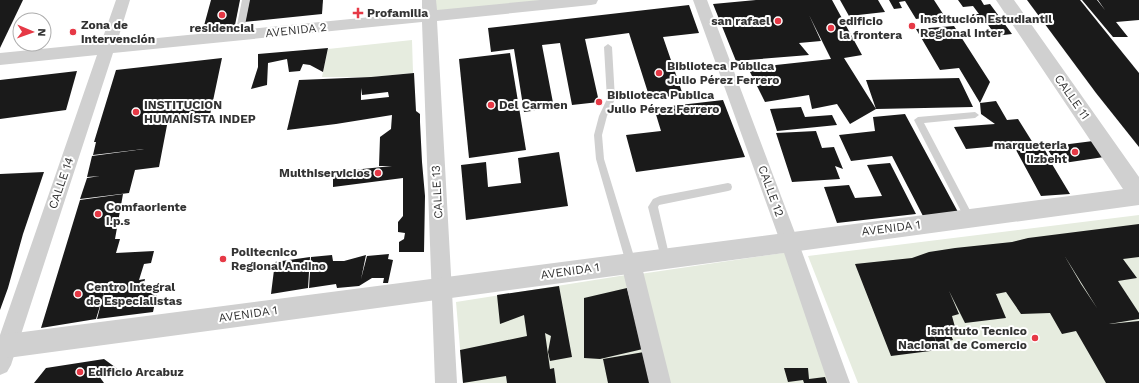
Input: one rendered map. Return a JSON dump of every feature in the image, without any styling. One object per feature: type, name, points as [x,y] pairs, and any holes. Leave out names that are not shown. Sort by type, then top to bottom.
[{"type":"street","name":"CALLE 14","points":[[2,353],[123,0]]},
{"type":"street","name":"AVENIDA 2","points":[[0,59],[239,35],[429,8],[591,0]]},
{"type":"street","name":"CALLE 12","points":[[700,0],[790,241],[839,383]]},
{"type":"street","name":"CALLE 11","points":[[1005,0],[1139,195]]},
{"type":"street","name":"CALLE 13","points":[[429,8],[446,383]]},
{"type":"street","name":"AVENIDA 1","points":[[2,353],[442,288],[1139,195]]},
{"type":"street","points":[[632,263],[660,383]]},
{"type":"lane","points":[[239,35],[246,0]]},
{"type":"lane","points":[[608,47],[611,100],[603,116],[598,135],[600,159],[632,263]]},
{"type":"lane","points":[[970,218],[918,120],[975,115]]},
{"type":"lane","points":[[665,259],[653,208],[656,202],[728,187]]},
{"type":"shaded area","points":[[432,0],[549,0],[433,14]]},
{"type":"shaded area","points":[[412,40],[413,73],[371,77],[322,77],[328,49]]},
{"type":"shaded area","points":[[1139,215],[1139,383],[858,383],[808,256]]},
{"type":"shaded area","points":[[790,252],[838,383],[666,383],[640,274]]},
{"type":"shaded area","points":[[626,275],[652,383],[463,383],[456,302]]},
{"type":"building","points":[[0,0],[23,0],[17,12],[12,12],[12,23],[0,48]]},
{"type":"building","name":"residencial","points":[[211,0],[240,0],[234,30],[202,33]]},
{"type":"building","points":[[249,0],[323,0],[322,14],[244,22]]},
{"type":"building","points":[[756,0],[832,0],[862,55],[844,58],[876,109],[850,124],[837,104],[812,109],[809,95],[765,102],[748,68],[831,59],[809,15],[821,41],[799,43],[809,55],[736,61],[713,4]]},
{"type":"building","points":[[840,0],[878,0],[885,12],[849,16]]},
{"type":"building","points":[[889,0],[934,0],[947,20],[943,21],[939,16],[916,19],[905,1],[899,2],[902,8],[894,9]]},
{"type":"building","points":[[958,0],[981,0],[984,5],[990,4],[1012,34],[995,36],[987,23],[980,23],[974,14],[979,14],[973,6],[963,7]]},
{"type":"building","points":[[1027,0],[1080,0],[1139,73],[1139,147],[1096,93]]},
{"type":"building","points":[[1082,0],[1097,0],[1105,10],[1098,0],[1139,0],[1139,20],[1116,22],[1128,37],[1113,37]]},
{"type":"building","name":"Biblioteca Pública Julio Pérez Ferrero","points":[[689,5],[699,33],[663,37],[683,95],[650,99],[629,33],[585,39],[599,102],[572,105],[560,43],[542,45],[554,108],[524,112],[514,49],[491,52],[488,28]]},
{"type":"building","points":[[954,26],[990,82],[980,103],[959,68],[940,70],[916,29]]},
{"type":"building","points":[[328,48],[323,72],[310,65],[303,64],[300,71],[289,72],[287,59],[268,63],[267,85],[251,89],[258,67],[258,54]]},
{"type":"building","name":"Del Carmen","points":[[510,53],[526,150],[469,158],[459,59]]},
{"type":"building","points":[[222,58],[210,115],[168,120],[159,167],[135,170],[129,193],[80,199],[87,178],[100,176],[87,177],[92,156],[144,149],[93,155],[96,142],[94,142],[116,70]]},
{"type":"building","points":[[77,71],[66,110],[0,119],[0,80]]},
{"type":"building","points":[[414,73],[416,111],[420,114],[425,196],[424,252],[399,252],[399,242],[404,239],[405,233],[398,232],[398,222],[403,216],[403,178],[333,187],[333,172],[392,166],[379,166],[380,137],[391,129],[392,115],[287,130],[299,80],[371,77]],"holes":[[[361,88],[362,95],[388,92],[389,97],[361,100]]]},
{"type":"building","points":[[959,78],[973,107],[876,109],[866,80]]},
{"type":"building","name":"Biblioteca Pública Julio Pérez Ferrero","points":[[723,100],[745,157],[636,172],[626,135],[661,131],[654,108]]},
{"type":"building","points":[[996,101],[1007,120],[1018,119],[1033,143],[966,149],[954,127],[995,124],[981,114],[980,103]]},
{"type":"building","points":[[801,107],[805,117],[832,115],[837,125],[777,131],[770,109]]},
{"type":"building","points":[[905,114],[958,212],[923,216],[892,156],[851,161],[839,135],[875,131],[873,117]]},
{"type":"building","points":[[816,131],[822,148],[834,147],[843,169],[835,166],[840,179],[792,182],[776,133]]},
{"type":"building","name":"marqueteria lizbeht","points":[[1093,141],[1104,157],[1057,164],[1046,147]]},
{"type":"building","points":[[1044,148],[1070,194],[1041,196],[1016,150]]},
{"type":"building","points":[[559,152],[568,206],[466,220],[461,165],[486,162],[488,187],[521,183],[518,158]]},
{"type":"building","points":[[890,163],[916,214],[837,223],[824,187],[849,185],[855,198],[882,196],[867,165]]},
{"type":"building","points":[[44,172],[23,234],[8,288],[0,310],[0,174]]},
{"type":"building","points":[[123,194],[115,239],[120,239],[116,253],[154,251],[151,263],[144,264],[139,280],[145,279],[143,287],[159,284],[153,312],[97,319],[105,289],[96,319],[41,328],[80,200]]},
{"type":"building","points":[[1139,224],[1139,257],[1123,259],[1137,278],[1118,281],[1139,313],[1139,319],[1109,324],[1139,321],[1139,383],[1106,383],[1076,331],[1062,334],[1050,313],[1021,314],[1006,292],[996,294],[993,287],[1006,318],[965,323],[949,291],[959,314],[952,316],[955,327],[948,328],[953,340],[937,344],[934,335],[938,350],[891,356],[855,264],[912,258],[929,252],[1012,242],[1028,238]],"holes":[[[1064,255],[1097,308],[1081,284]]]},
{"type":"building","points":[[389,254],[388,259],[393,260],[388,283],[383,283],[384,278],[372,278],[359,286],[337,288],[336,284],[309,288],[311,257],[332,255],[333,261],[344,261],[366,255],[361,279],[367,256]]},
{"type":"building","points":[[310,257],[308,288],[271,294],[275,262]]},
{"type":"building","points":[[559,286],[572,357],[550,361],[548,352],[551,336],[545,333],[550,369],[554,368],[556,383],[507,383],[506,376],[463,383],[460,350],[527,336],[524,315],[500,324],[497,295]]},
{"type":"building","points":[[627,288],[643,349],[600,359],[584,358],[584,298]]},
{"type":"building","points":[[644,352],[652,383],[608,383],[603,359]]},
{"type":"building","name":"Edificio Arcabuz","points":[[104,359],[119,370],[117,375],[99,376],[104,383],[34,383],[46,368]]},
{"type":"building","points":[[784,368],[808,368],[809,379],[825,377],[827,383],[804,383],[803,380],[788,382]]},
{"type":"place","name":"Profamilia","points":[[358,13]]},
{"type":"place","name":"residencial","points":[[222,15]]},
{"type":"place","name":"san rafael","points":[[778,21]]},
{"type":"place","name":"Institución Estudiantil Regional Inter","points":[[912,26]]},
{"type":"place","name":"edificio la frontera","points":[[831,28]]},
{"type":"place","name":"Zona de intervención","points":[[73,32]]},
{"type":"place","name":"Biblioteca Pública Julio Pérez Ferrero","points":[[659,73]]},
{"type":"place","name":"Biblioteca Publica Julio Pérez Ferrero","points":[[599,102]]},
{"type":"place","name":"Del Carmen","points":[[491,105]]},
{"type":"place","name":"INSTITUCION HUMANÍSTA INDEP","points":[[136,112]]},
{"type":"place","name":"marqueteria lizbeht","points":[[1075,152]]},
{"type":"place","name":"Multhiservicios","points":[[378,173]]},
{"type":"place","name":"Comfaoriente i.p.s","points":[[98,214]]},
{"type":"place","name":"Politecnico Regional Andino","points":[[223,259]]},
{"type":"place","name":"Centro integral de Especialistas","points":[[78,294]]},
{"type":"place","name":"Isntituto Tecnico Nacional de Comercio","points":[[1035,338]]},
{"type":"place","name":"Edificio Arcabuz","points":[[80,372]]}]
